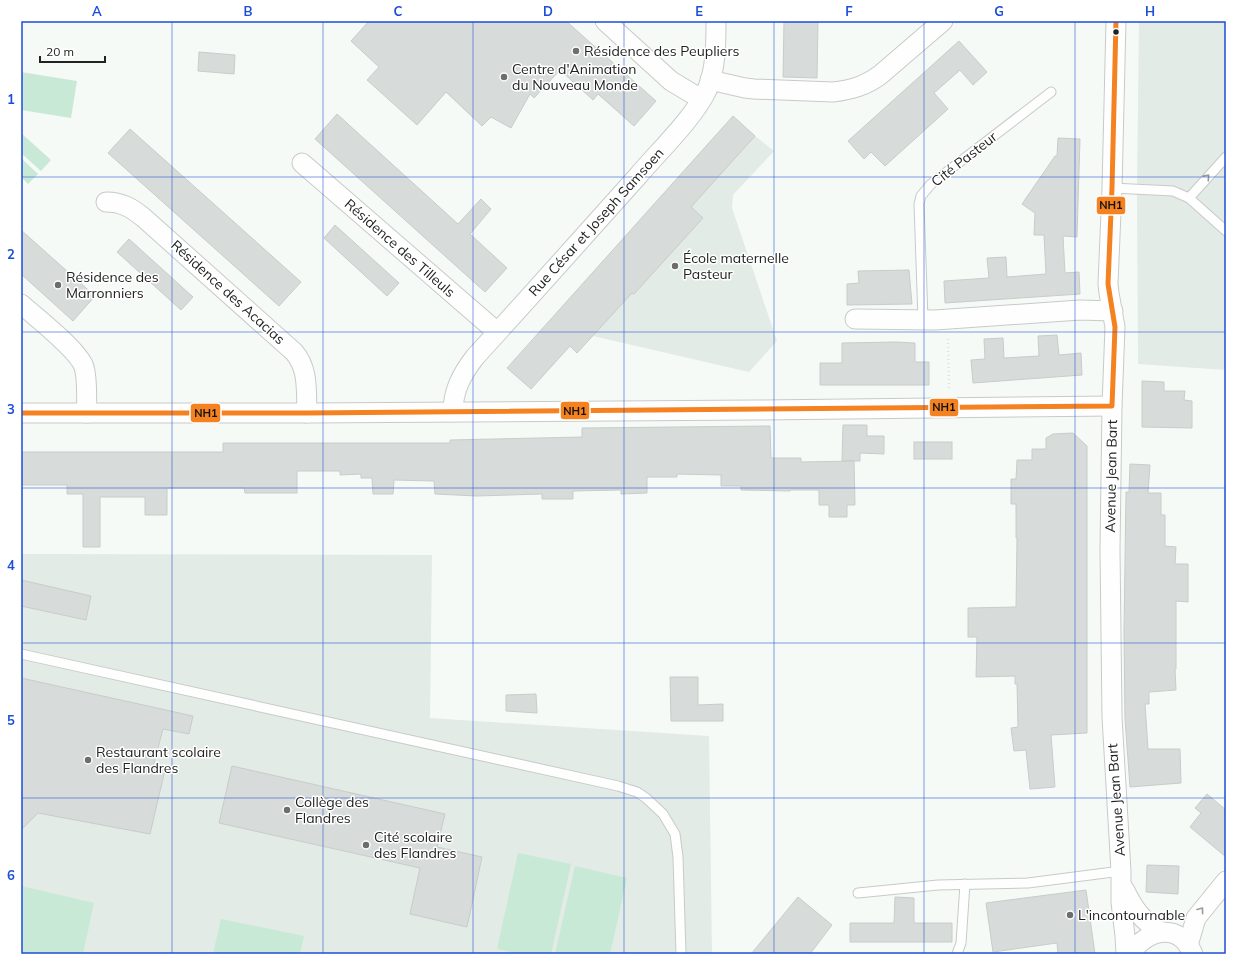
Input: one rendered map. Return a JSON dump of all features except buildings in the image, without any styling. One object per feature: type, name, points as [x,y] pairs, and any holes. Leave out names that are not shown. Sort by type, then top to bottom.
[{"type":"street","points":[[605,21],[671,80],[701,99]]},
{"type":"street","name":"Rue César et Joseph Samsoen","points":[[453,412],[454,395],[462,375],[475,357],[664,146],[684,123],[701,99],[710,80],[714,62],[716,21]]},
{"type":"street","points":[[710,80],[754,89],[833,92],[846,91],[869,83],[943,21]]},
{"type":"street","name":"Avenue Jean Bart","points":[[1116,21],[1108,284],[1108,293],[1113,311],[1115,327],[1110,543],[1112,717],[1121,877],[1121,902],[1126,954]]},
{"type":"street","name":"Résidence des Tilleuls","points":[[302,163],[497,332]]},
{"type":"street","name":"Résidence des Acacias","points":[[106,202],[116,202],[125,205],[144,218],[294,352],[304,366],[308,413]]},
{"type":"street","points":[[21,304],[74,352],[82,363],[86,373],[87,413]]},
{"type":"street","points":[[855,319],[923,320],[1080,310],[1113,311]]},
{"type":"street","points":[[21,413],[308,413],[1112,406]]},
{"type":"street","name":"Avenue Jean Bart","points":[[1121,877],[1134,908],[1140,916],[1152,927],[1161,932],[1177,935],[1191,949]]},
{"type":"street","points":[[1191,949],[1196,918],[1226,881]]},
{"type":"street","points":[[1130,954],[1139,943],[1147,937],[1161,932]]},
{"type":"lane","name":"Cité Pasteur","points":[[923,320],[919,204],[921,196],[930,184],[1051,92]]},
{"type":"lane","points":[[1189,198],[1226,157]]},
{"type":"lane","points":[[1112,188],[1173,191],[1189,198],[1226,231]]},
{"type":"lane","points":[[21,654],[618,786],[637,792],[659,810],[670,823],[675,834],[678,857],[681,954]]},
{"type":"lane","points":[[858,893],[938,885],[1028,883],[1121,877]]},
{"type":"lane","points":[[957,954],[961,943],[965,884]]},
{"type":"path","points":[[948,319],[950,408]]},
{"type":"shaded area","points":[[1139,21],[1226,21],[1226,370],[1138,364],[1137,189]]},
{"type":"shaded area","name":"École maternelle Pasteur","points":[[755,136],[774,151],[733,195],[732,208],[777,341],[749,372],[593,336],[577,353],[546,325]]},
{"type":"shaded area","name":"Cité scolaire des Flandres","points":[[21,554],[432,555],[430,718],[709,736],[712,954],[21,954]]},
{"type":"green space","points":[[21,72],[77,81],[71,118],[21,110]]},
{"type":"green space","points":[[21,133],[51,160],[41,171],[21,153]]},
{"type":"green space","points":[[21,158],[38,174],[28,184],[21,177]]},
{"type":"green space","points":[[518,853],[571,864],[551,954],[520,954],[497,949]]},
{"type":"green space","points":[[575,866],[627,878],[610,954],[555,954]]},
{"type":"green space","points":[[21,886],[94,903],[83,954],[21,954]]},
{"type":"green space","points":[[221,919],[304,936],[300,954],[213,954]]},
{"type":"transit line","name":"NH1","points":[[21,413],[307,413],[1112,406],[1115,327],[1108,284],[1116,21]]},
{"type":"place","name":"Résidence des Peupliers","points":[[576,51]]},
{"type":"place","name":"Centre d'Animation du Nouveau Monde","points":[[504,77]]},
{"type":"place","name":"École maternelle Pasteur","points":[[675,266]]},
{"type":"place","name":"Résidence des Marronniers","points":[[58,285]]},
{"type":"place","name":"Restaurant scolaire des Flandres","points":[[88,760]]},
{"type":"place","name":"Collège des Flandres","points":[[287,810]]},
{"type":"place","name":"Cité scolaire des Flandres","points":[[366,845]]},
{"type":"place","name":"L'incontournable","points":[[1070,915]]}]
